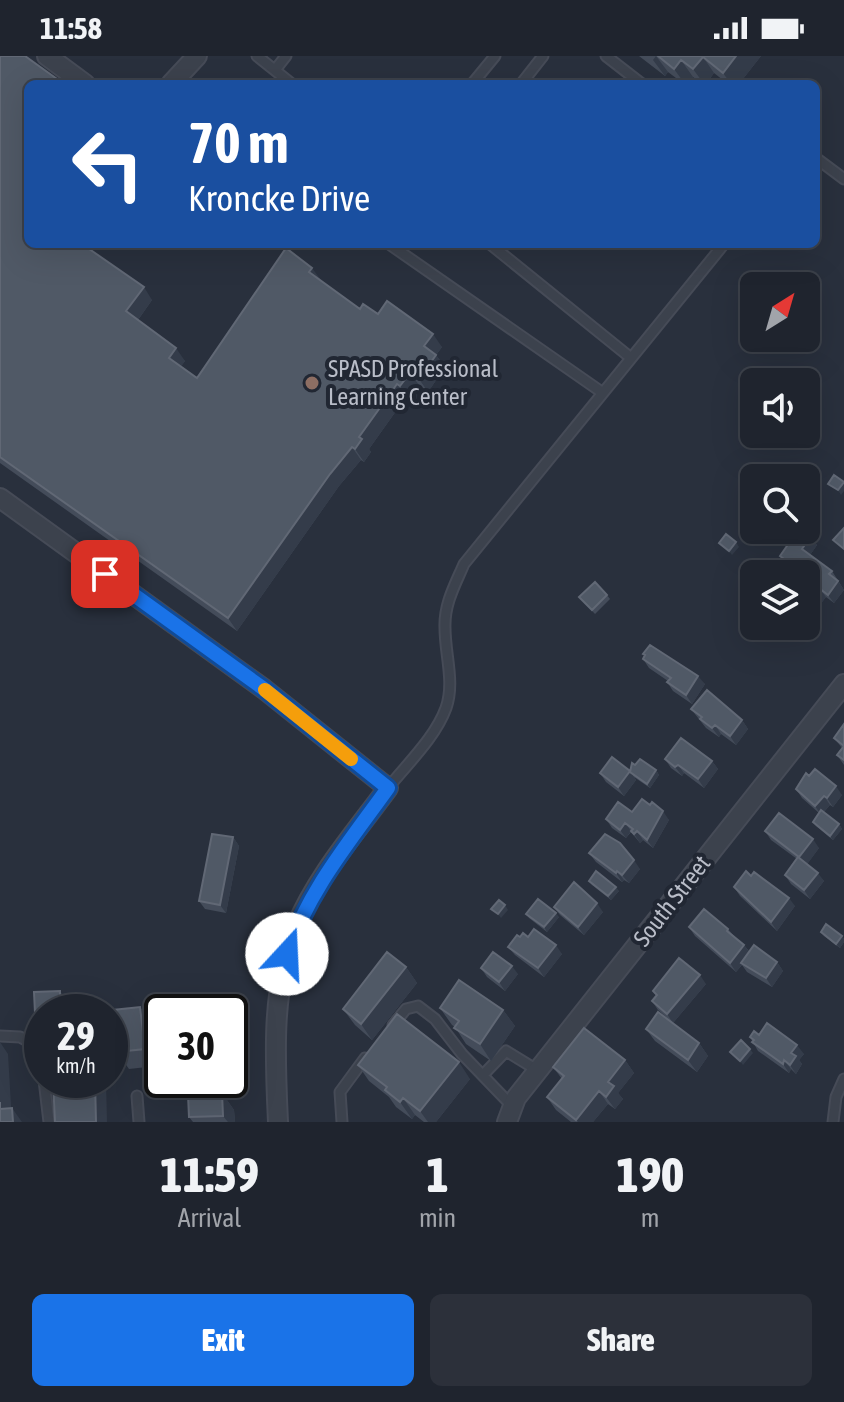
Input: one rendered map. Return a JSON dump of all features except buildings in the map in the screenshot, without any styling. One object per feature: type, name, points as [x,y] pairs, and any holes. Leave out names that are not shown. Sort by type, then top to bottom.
[{"type":"street","points":[[47,56],[80,80]]},
{"type":"street","points":[[175,80],[197,56]]},
{"type":"street","points":[[0,498],[264,689],[388,788],[323,877],[291,941],[277,1020],[278,1122]]},
{"type":"street","name":"South Street","points":[[510,1114],[537,1070],[844,684]]},
{"type":"lane","points":[[257,56],[287,80]]},
{"type":"lane","points":[[275,70],[286,56]]},
{"type":"lane","points":[[475,80],[495,56]]},
{"type":"lane","points":[[524,80],[543,56]]},
{"type":"lane","points":[[606,56],[637,80]]},
{"type":"lane","points":[[820,161],[844,179]]},
{"type":"lane","points":[[395,248],[603,393]]},
{"type":"lane","points":[[495,248],[631,358]]},
{"type":"lane","points":[[388,788],[433,731],[445,710],[449,691],[445,628],[447,602],[464,564],[721,248]]},
{"type":"lane","points":[[387,1032],[406,1009],[418,1006],[435,1019],[483,1075],[510,1114]]},
{"type":"lane","points":[[0,1036],[24,1039]]},
{"type":"lane","points":[[483,1075],[506,1051],[537,1070]]},
{"type":"lane","points":[[342,1122],[340,1092],[368,1054]]},
{"type":"lane","points":[[833,1122],[836,1097],[844,1079]]},
{"type":"lane","points":[[137,1096],[139,1122]]},
{"type":"lane","points":[[46,1098],[49,1122]]},
{"type":"slow traffic","points":[[265,690],[351,759]]},
{"type":"place","name":"SPASD Professional Learning Center","points":[[312,383]]},
{"type":"route","points":[[105,574],[264,689],[388,788],[323,877],[296,928],[287,954]]}]
